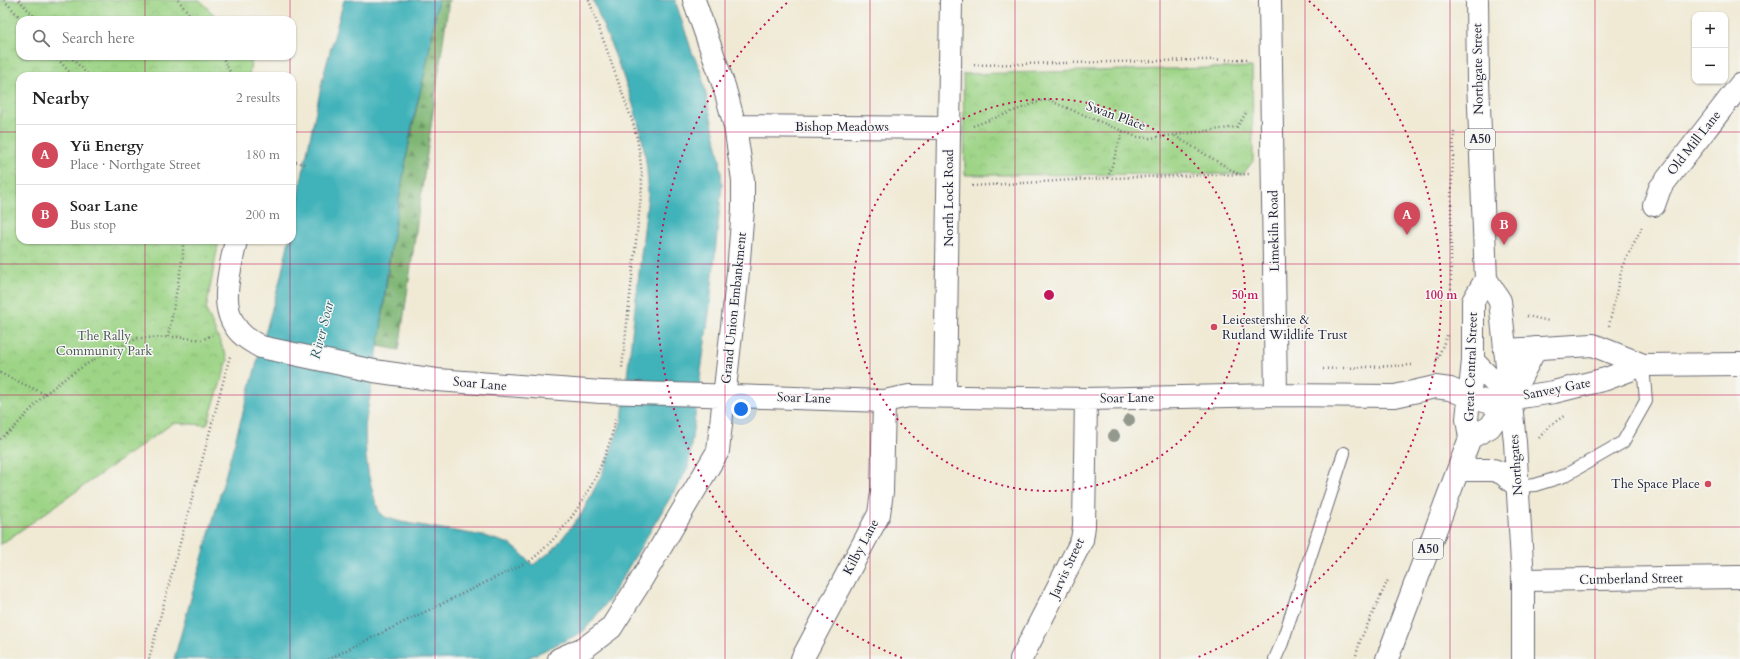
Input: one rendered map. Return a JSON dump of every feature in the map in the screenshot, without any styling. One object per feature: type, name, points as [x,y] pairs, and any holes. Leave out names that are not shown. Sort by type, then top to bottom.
[{"type":"street","name":"Grand Union Embankment","points":[[559,659],[597,640],[611,628],[620,616],[718,451],[715,396],[743,208],[743,180],[735,126],[720,71],[711,50],[694,0]]},
{"type":"street","name":"North Lock Road","points":[[945,396],[951,0]]},
{"type":"street","name":"Limekiln Road","points":[[1270,0],[1276,395]]},
{"type":"street","name":"Northgate Street","points":[[1477,0],[1478,82],[1486,279]]},
{"type":"street","name":"Old Mill Lane","points":[[1654,205],[1660,188],[1740,85]]},
{"type":"street","name":"Bishop Meadows","points":[[735,126],[949,128]]},
{"type":"street","name":"Soar Lane","points":[[235,244],[227,292],[227,310],[234,325],[245,337],[261,347],[374,371],[437,380],[495,386],[601,392],[884,401],[909,396],[1086,399],[1276,395],[1395,396],[1435,388],[1450,389],[1469,397]]},
{"type":"street","points":[[1486,279],[1500,301],[1505,350]]},
{"type":"street","name":"Great Central Street","points":[[1387,659],[1470,438],[1467,420],[1473,361],[1473,301],[1486,279]]},
{"type":"street","name":"Sanvey Gate","points":[[1505,350],[1593,345],[1643,365]]},
{"type":"street","points":[[1470,438],[1490,426],[1510,398],[1536,348]]},
{"type":"street","name":"Northgates","points":[[1505,350],[1517,486],[1523,580],[1523,659]]},
{"type":"street","points":[[1473,361],[1510,398]]},
{"type":"street","name":"Sanvey Gate","points":[[1469,397],[1488,402],[1554,392],[1606,379],[1643,365],[1740,364]]},
{"type":"street","name":"Jarvis Street","points":[[1021,659],[1082,540],[1084,526],[1086,399]]},
{"type":"street","name":"Kilby Lane","points":[[802,659],[879,514],[882,492],[884,401]]},
{"type":"street","points":[[1458,470],[1493,470],[1502,473],[1517,486]]},
{"type":"street","name":"Cumberland Street","points":[[1523,580],[1740,577]]},
{"type":"lane","points":[[1517,486],[1535,485],[1564,476],[1623,442],[1646,401],[1643,365]]},
{"type":"lane","points":[[1275,659],[1282,643],[1344,453]]},
{"type":"path","points":[[4,0],[18,16]]},
{"type":"path","points":[[19,0],[33,16]]},
{"type":"path","points":[[178,0],[191,16]]},
{"type":"path","points":[[589,0],[634,126],[639,147],[641,168],[642,187],[621,370]]},
{"type":"path","points":[[59,60],[69,72]]},
{"type":"path","points":[[74,60],[84,72]]},
{"type":"path","points":[[224,60],[230,72]]},
{"type":"path","points":[[950,65],[1271,63]]},
{"type":"path","name":"Swan Place","points":[[949,128],[968,128],[1041,101],[1048,100],[1137,137],[1150,138],[1237,127],[1250,108],[1272,107]]},
{"type":"path","points":[[1108,178],[1123,131]]},
{"type":"path","points":[[1451,294],[1451,200],[1454,131]]},
{"type":"path","points":[[1175,136],[1239,174]]},
{"type":"path","points":[[296,163],[305,164]]},
{"type":"path","points":[[949,187],[1108,178],[1273,174]]},
{"type":"path","points":[[1608,329],[1622,267],[1654,205]]},
{"type":"path","points":[[168,337],[183,244]]},
{"type":"path","points":[[0,439],[13,429],[45,394],[71,374],[104,354],[138,338],[168,337],[202,340],[219,332]]},
{"type":"path","points":[[149,659],[232,349]]},
{"type":"path","points":[[0,373],[45,394]]},
{"type":"path","points":[[328,659],[530,561],[557,536],[587,493],[603,459],[616,416]]},
{"type":"path","points":[[1355,659],[1360,641],[1389,579]]},
{"type":"green space","name":"The Rally Community Park","points":[[0,0],[200,0],[215,16],[16,16],[16,60],[251,60],[250,72],[16,72],[16,244],[218,244],[206,310],[228,360],[207,425],[173,423],[0,545]]},
{"type":"green space","points":[[438,0],[449,0],[399,350],[378,346],[397,208]]},
{"type":"green space","points":[[1252,67],[1253,161],[1243,174],[965,175],[963,74]]},
{"type":"water","name":"River Soar","points":[[344,0],[438,0],[426,68],[412,125],[388,264],[381,329],[365,426],[366,457],[369,477],[379,511],[385,517],[401,522],[484,536],[510,544],[533,565],[553,550],[582,513],[602,474],[622,420],[648,195],[647,169],[643,144],[630,95],[593,0],[675,0],[692,52],[701,71],[720,160],[722,185],[710,305],[688,468],[609,600],[583,632],[526,659],[174,659],[280,280],[288,244],[296,244],[296,205],[323,77]]},
{"type":"place","name":"Yü Energy","points":[[1407,235]]},
{"type":"place","name":"Soar Lane","points":[[1504,245]]},
{"type":"place","name":"Leicestershire & Rutland Wildlife Trust","points":[[1214,327]]},
{"type":"place","name":"The Space Place","points":[[1708,484]]}]
